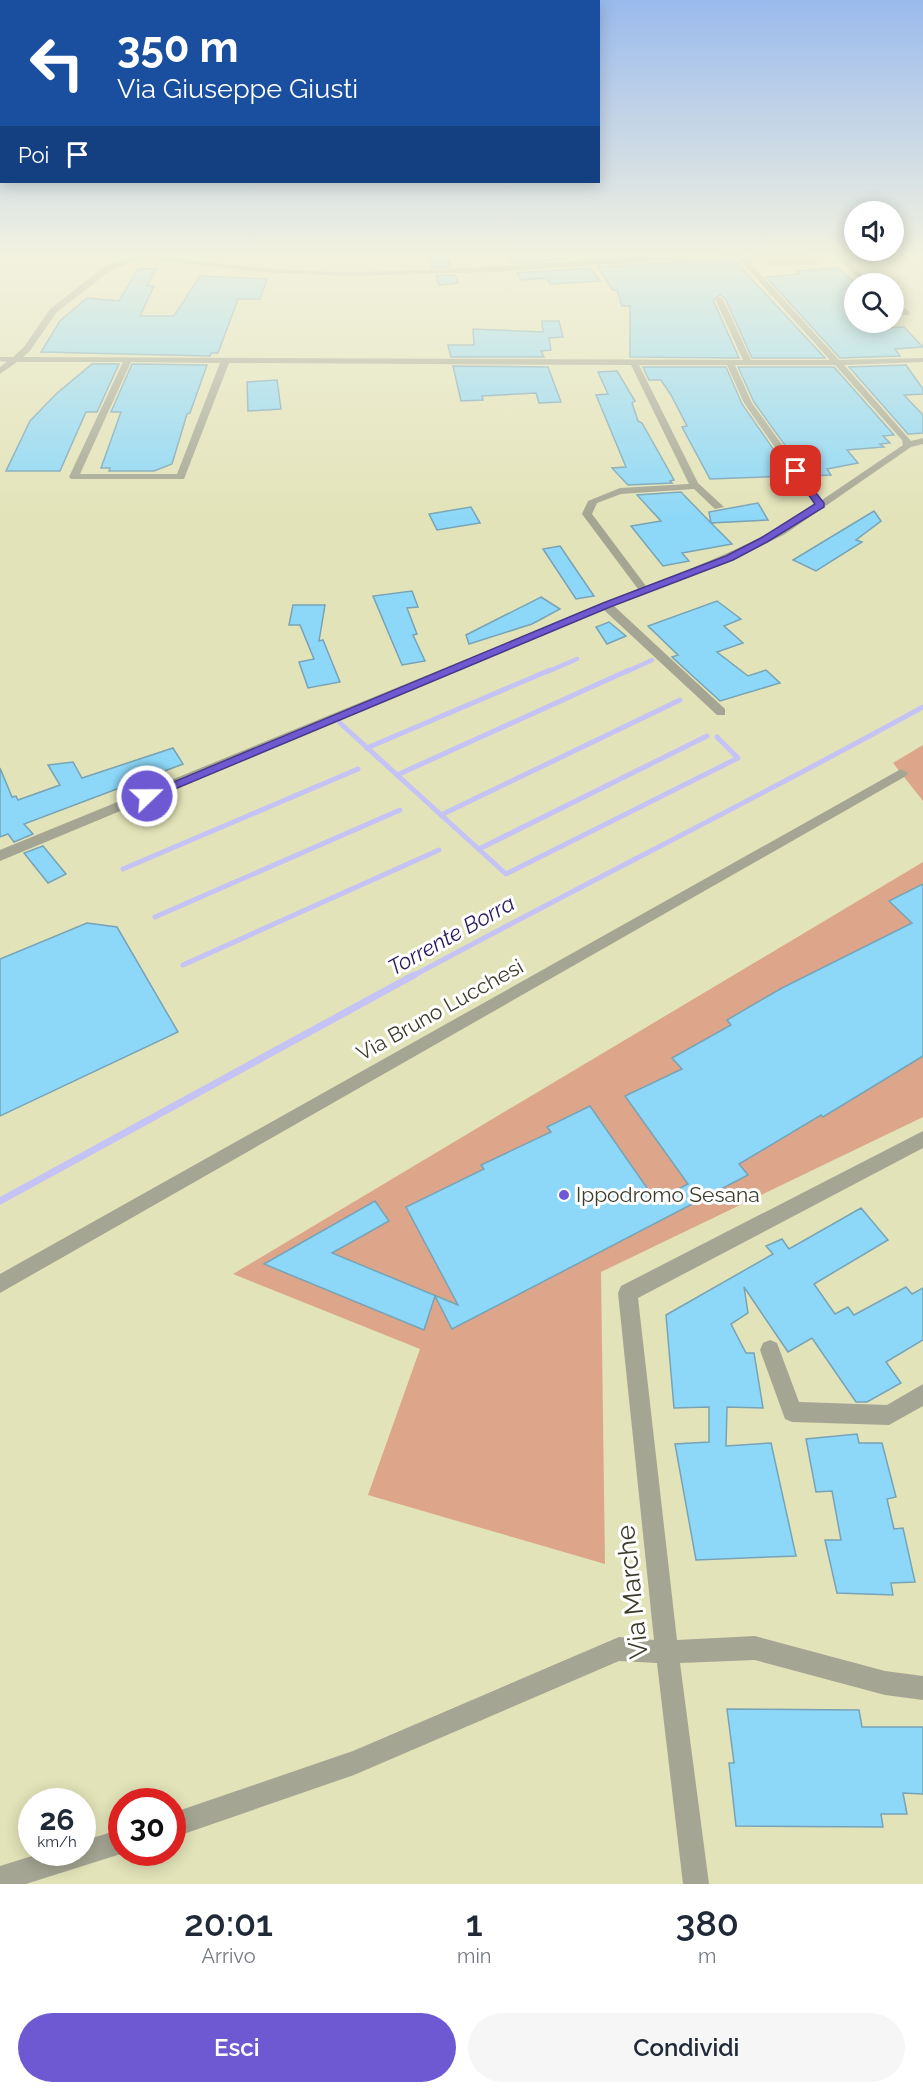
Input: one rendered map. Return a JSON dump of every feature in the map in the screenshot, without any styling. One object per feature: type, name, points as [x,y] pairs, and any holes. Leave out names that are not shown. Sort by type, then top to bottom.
[{"type":"street","points":[[0,372],[18,359],[30,342]]},
{"type":"street","points":[[739,342],[748,362]]},
{"type":"street","points":[[817,342],[906,439],[908,445]]},
{"type":"street","points":[[0,359],[836,363],[923,360]]},
{"type":"street","points":[[128,360],[74,477],[181,477],[225,361]]},
{"type":"street","points":[[634,362],[696,486],[718,507]]},
{"type":"street","points":[[730,362],[748,403],[820,505]]},
{"type":"street","points":[[0,856],[606,605],[729,558],[781,532],[904,450],[908,445],[923,441]]},
{"type":"street","points":[[644,590],[587,514],[593,501],[620,491],[696,486]]},
{"type":"street","points":[[606,605],[721,712]]},
{"type":"street","name":"Via Bruno Lucchesi","points":[[0,1284],[901,773]]},
{"type":"street","name":"Via Marche","points":[[696,1884],[667,1652],[628,1293],[923,1139]]},
{"type":"street","points":[[770,1350],[792,1412],[889,1415],[923,1394]]},
{"type":"street","points":[[186,1821],[354,1763],[619,1650],[667,1652],[755,1648],[885,1683],[923,1688]]},
{"type":"street","points":[[0,1879],[108,1846]]},
{"type":"shaded area","points":[[923,745],[923,801],[893,763]]},
{"type":"shaded area","name":"Ippodromo Sesana","points":[[923,862],[923,1117],[601,1272],[605,1564],[368,1495],[420,1349],[233,1274]]},
{"type":"building","points":[[47,342],[222,342],[218,353],[211,353],[210,356],[41,352]]},
{"type":"building","points":[[474,342],[550,342],[551,350],[541,351],[544,357],[451,357],[448,345],[474,345]]},
{"type":"building","points":[[630,342],[732,342],[739,358],[630,357]]},
{"type":"building","points":[[745,342],[810,342],[825,358],[752,358]]},
{"type":"building","points":[[825,342],[918,342],[923,347],[895,349],[900,356],[840,358]]},
{"type":"building","points":[[92,364],[119,364],[97,412],[86,412],[60,471],[6,471],[30,421],[56,394]]},
{"type":"building","points":[[132,364],[207,365],[190,413],[187,414],[172,464],[154,471],[109,471],[110,468],[101,468],[121,412],[111,412]]},
{"type":"building","points":[[906,365],[923,389],[923,394],[904,395],[923,415],[923,433],[908,434],[849,367]]},
{"type":"building","points":[[453,366],[548,367],[561,402],[539,403],[536,393],[482,396],[483,400],[461,401]]},
{"type":"building","points":[[643,367],[726,367],[742,404],[792,476],[710,479],[682,427],[687,426],[671,395],[661,380],[649,380]]},
{"type":"building","points":[[738,367],[834,367],[894,435],[883,436],[890,443],[880,444],[884,447],[847,450],[858,463],[827,469],[831,475],[807,476],[754,402]]},
{"type":"building","points":[[617,371],[635,401],[632,403],[638,421],[642,423],[674,480],[670,481],[672,483],[628,485],[612,468],[626,467],[596,395],[608,394],[598,372]]},
{"type":"building","points":[[277,380],[281,409],[248,411],[247,382]]},
{"type":"building","points":[[681,492],[732,544],[682,553],[689,561],[663,566],[631,526],[661,521],[637,495]]},
{"type":"building","points":[[758,503],[768,520],[711,523],[709,512]]},
{"type":"building","points":[[471,507],[480,523],[437,530],[429,514]]},
{"type":"building","points":[[874,511],[881,521],[856,540],[862,542],[816,571],[793,560]]},
{"type":"building","points":[[560,546],[594,596],[576,599],[543,549]]},
{"type":"building","points":[[412,591],[418,607],[407,608],[417,634],[413,635],[425,661],[402,665],[373,596]]},
{"type":"building","points":[[541,597],[560,609],[532,624],[469,644],[466,635]]},
{"type":"building","points":[[717,601],[741,619],[724,626],[743,643],[717,652],[748,676],[766,670],[780,683],[720,701],[672,657],[678,655],[648,626]]},
{"type":"building","points":[[293,605],[325,605],[319,641],[323,640],[340,682],[308,688],[299,662],[314,659],[300,625],[289,625]]},
{"type":"building","points":[[609,622],[626,636],[607,644],[596,627]]},
{"type":"building","points":[[173,748],[183,764],[24,824],[33,834],[14,842],[8,834],[0,837],[0,768],[12,797],[16,796],[18,800],[60,785],[48,765],[73,762],[82,778]]},
{"type":"building","points":[[43,846],[66,874],[48,883],[24,853]]},
{"type":"building","points":[[923,884],[923,1056],[823,1117],[821,1115],[739,1164],[748,1175],[452,1329],[435,1296],[424,1330],[264,1264],[375,1201],[389,1221],[332,1253],[458,1305],[406,1207],[484,1169],[481,1165],[551,1132],[547,1127],[590,1106],[656,1201],[688,1184],[625,1096],[682,1069],[672,1058],[731,1025],[727,1020],[782,988],[912,923],[889,901]]},
{"type":"building","points":[[87,923],[117,927],[178,1032],[0,1116],[0,959]]},
{"type":"building","points":[[861,1208],[888,1240],[814,1284],[835,1314],[848,1307],[854,1315],[906,1287],[912,1294],[923,1288],[923,1340],[886,1362],[901,1383],[867,1402],[856,1402],[812,1338],[788,1352],[744,1287],[748,1313],[731,1324],[746,1353],[754,1353],[763,1408],[727,1407],[726,1446],[771,1443],[796,1556],[696,1560],[675,1444],[709,1442],[709,1407],[674,1408],[666,1315],[773,1254],[766,1246],[782,1239],[789,1249]]},
{"type":"building","points":[[857,1434],[859,1443],[882,1443],[896,1497],[887,1499],[894,1529],[903,1528],[915,1582],[891,1583],[893,1595],[837,1593],[825,1540],[841,1540],[832,1491],[816,1492],[806,1439]]},
{"type":"building","points":[[727,1709],[859,1710],[862,1727],[923,1727],[923,1794],[903,1793],[907,1814],[881,1814],[883,1827],[736,1826],[729,1763],[734,1763]]},
{"type":"waterway","points":[[547,672],[577,659]]},
{"type":"waterway","points":[[626,672],[652,660]]},
{"type":"waterway","points":[[367,748],[550,670]]},
{"type":"waterway","points":[[397,775],[629,670]]},
{"type":"waterway","points":[[441,815],[680,700]]},
{"type":"waterway","name":"Torrente Borra","points":[[411,977],[923,707]]},
{"type":"waterway","points":[[340,723],[367,748]]},
{"type":"waterway","points":[[479,849],[707,736]]},
{"type":"waterway","points":[[441,815],[506,874],[738,758],[717,737]]},
{"type":"waterway","points":[[367,748],[397,775]]},
{"type":"waterway","points":[[123,869],[358,769]]},
{"type":"waterway","points":[[397,775],[441,815]]},
{"type":"waterway","points":[[155,917],[400,810]]},
{"type":"waterway","points":[[183,965],[439,850]]},
{"type":"waterway","name":"Torrente Borra","points":[[0,1201],[414,975]]},
{"type":"place","name":"Ippodromo Sesana","points":[[564,1195]]},
{"type":"route","points":[[147,796],[606,605],[729,558],[781,532],[820,505],[796,471]]}]
